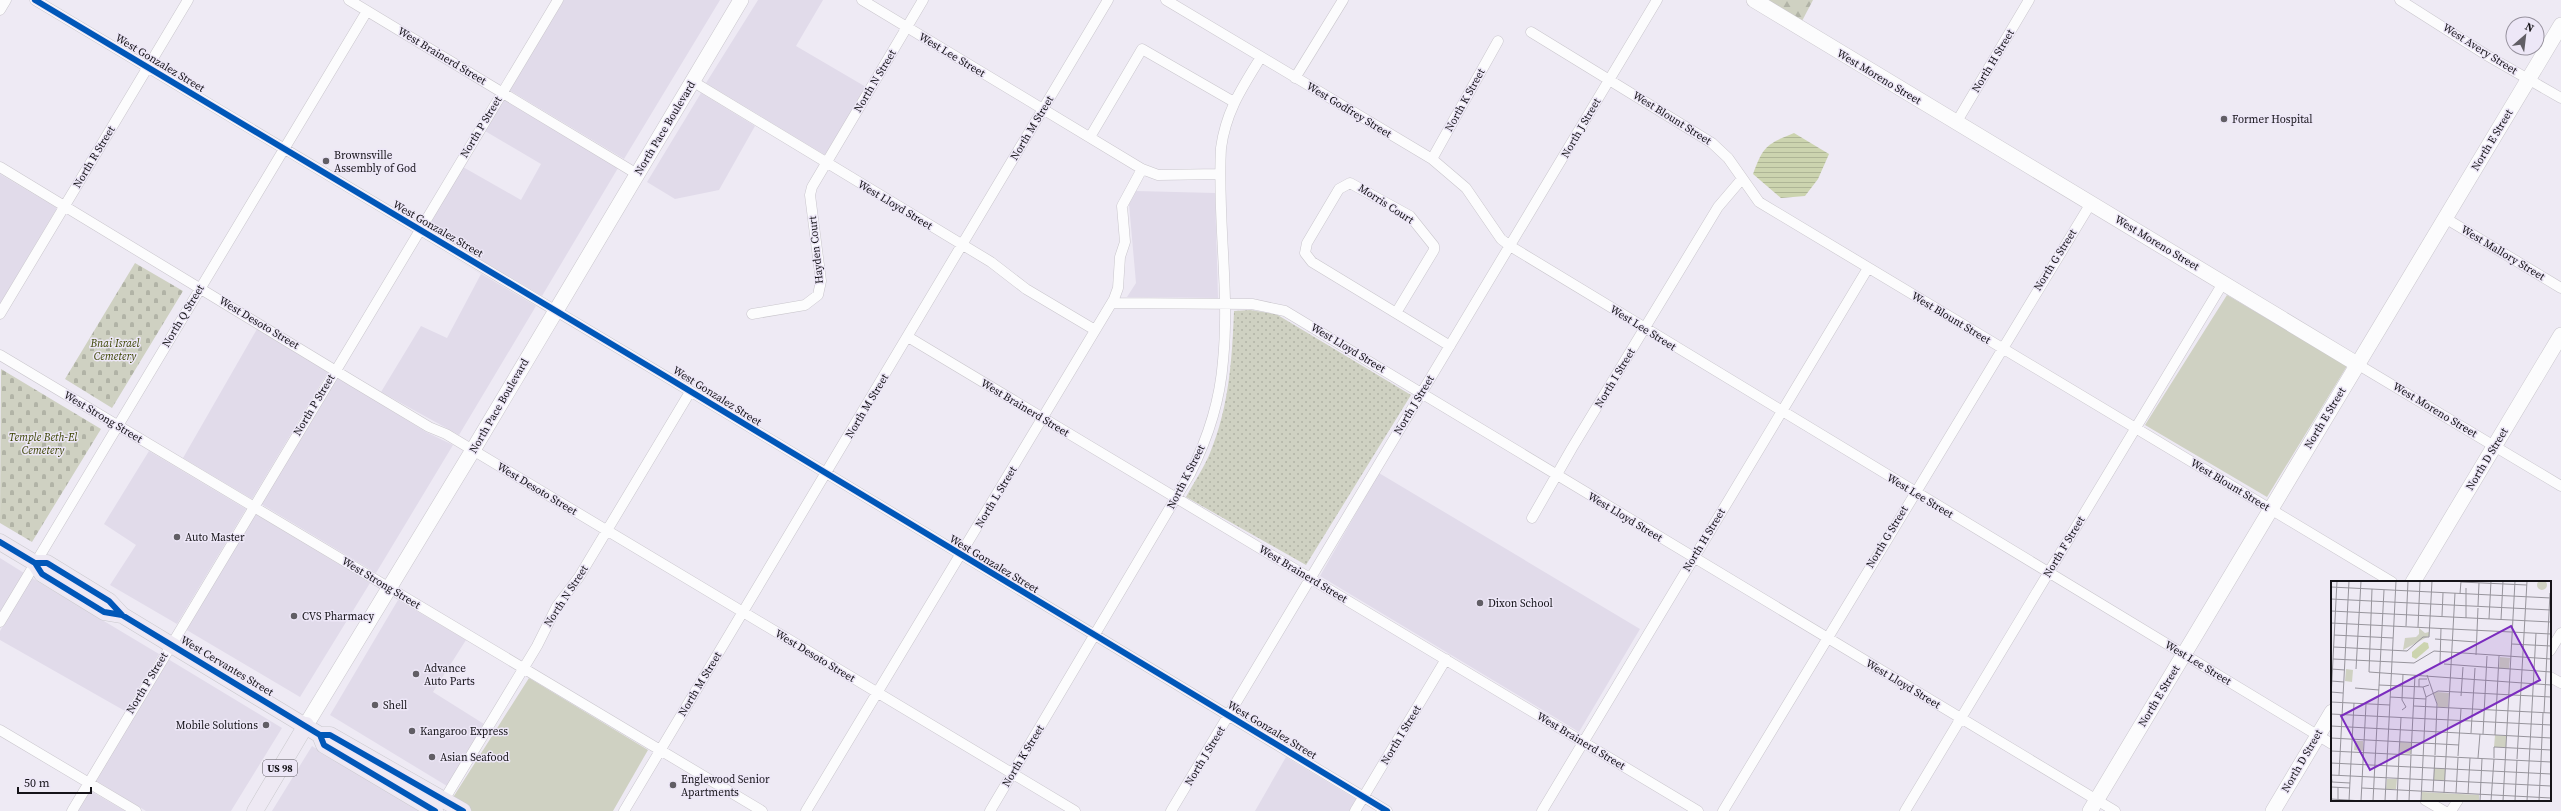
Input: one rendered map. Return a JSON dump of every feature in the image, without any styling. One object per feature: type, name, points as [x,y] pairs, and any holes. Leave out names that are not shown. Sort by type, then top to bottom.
[{"type":"main road","name":"West Cervantes Street","points":[[0,542],[35,563],[47,563],[109,601],[122,615],[320,734],[330,735],[440,806],[463,811]]},
{"type":"main road","name":"North Pace Boulevard","points":[[255,811],[306,725]]},
{"type":"street","points":[[0,10],[6,0]]},
{"type":"street","name":"West Gonzalez Street","points":[[34,0],[1387,811]]},
{"type":"street","name":"North R Street","points":[[0,314],[188,0]]},
{"type":"street","name":"West Brainerd Street","points":[[349,0],[637,174]]},
{"type":"street","name":"North P Street","points":[[72,811],[558,0]]},
{"type":"street","name":"North Pace Boulevard","points":[[306,725],[473,450],[741,0]]},
{"type":"street","name":"West Lee Street","points":[[862,0],[1043,109]]},
{"type":"street","name":"North N Street","points":[[826,163],[923,0]]},
{"type":"street","name":"North M Street","points":[[624,811],[1108,0]]},
{"type":"street","name":"West Godfrey Street","points":[[1166,0],[1432,159],[1466,188],[1501,239],[1510,246]]},
{"type":"street","points":[[1295,78],[1342,0]]},
{"type":"street","name":"North J Street","points":[[1171,811],[1657,0]]},
{"type":"street","name":"West Moreno Street","points":[[1754,0],[2561,486]]},
{"type":"street","name":"North H Street","points":[[1956,123],[2029,0]]},
{"type":"street","name":"West Avery Street","points":[[2400,0],[2561,98]]},
{"type":"street","name":"North Q Street","points":[[0,622],[367,11]]},
{"type":"street","name":"North E Street","points":[[2093,805],[2561,25]]},
{"type":"street","name":"West Blount Street","points":[[1531,32],[1712,143],[1728,158],[1741,180],[1759,202],[2390,581]]},
{"type":"street","name":"North K Street","points":[[1432,159],[1498,41]]},
{"type":"street","points":[[1090,138],[1142,49],[1234,102]]},
{"type":"street","name":"North K Street","points":[[990,811],[1177,498],[1201,452],[1216,406],[1224,360],[1224,304],[1220,174],[1226,120],[1234,102],[1261,57]]},
{"type":"street","name":"West Lloyd Street","points":[[692,81],[991,262],[1026,289],[1095,330]]},
{"type":"street","points":[[1043,109],[1142,170],[1158,175],[1220,174]]},
{"type":"street","name":"Hayden Court","points":[[752,314],[805,305],[818,296],[822,281],[810,195],[812,187],[826,163]]},
{"type":"street","name":"West Desoto Street","points":[[0,167],[429,427],[473,450],[1075,811]]},
{"type":"street","name":"North L Street","points":[[806,811],[1112,303],[1118,288],[1120,257],[1125,242],[1122,206],[1142,170]]},
{"type":"street","name":"North I Street","points":[[1532,518],[1644,328],[1718,208],[1741,180]]},
{"type":"street","name":"Morris Court","points":[[1396,313],[1434,250],[1434,246],[1410,216],[1355,184],[1345,184],[1339,189],[1307,243],[1305,253],[1312,262],[1450,346]]},
{"type":"street","name":"North G Street","points":[[1723,811],[2001,348],[2091,203]]},
{"type":"street","name":"West Mallory Street","points":[[2445,218],[2561,288]]},
{"type":"street","name":"West Lee Street","points":[[1510,246],[1914,493],[2331,743]]},
{"type":"street","name":"North H Street","points":[[1542,811],[1868,268]]},
{"type":"street","name":"North F Street","points":[[1906,811],[2223,283]]},
{"type":"street","name":"West Lloyd Street","points":[[1112,303],[1262,304],[1285,311],[1422,392],[1556,476],[1961,719],[2093,805],[2115,811]]},
{"type":"street","name":"North D Street","points":[[2414,581],[2561,335]]},
{"type":"street","name":"West Brainerd Street","points":[[908,337],[1698,811]]},
{"type":"street","name":"West Strong Street","points":[[0,355],[762,811]]},
{"type":"street","name":"North N Street","points":[[440,806],[524,668],[557,606],[579,577],[690,392]]},
{"type":"street","points":[[2551,649],[2561,633]]},
{"type":"street","name":"North I Street","points":[[1355,811],[1446,659]]},
{"type":"street","points":[[2551,678],[2561,683]]},
{"type":"street","name":"North D Street","points":[[2273,811],[2331,714]]},
{"type":"street","points":[[0,730],[136,811]]},
{"type":"street","points":[[2427,801],[2444,811]]},
{"type":"street","points":[[2451,811],[2457,801]]},
{"type":"shaded area","points":[[564,0],[720,0],[624,159],[509,90]]},
{"type":"shaded area","points":[[758,0],[823,0],[796,46],[866,87],[825,155],[706,83]]},
{"type":"shaded area","points":[[701,93],[755,126],[719,190],[675,199],[647,182]]},
{"type":"shaded area","points":[[504,99],[618,168],[542,296],[427,228],[463,167],[521,200],[541,164],[485,131]]},
{"type":"shaded area","points":[[1794,133],[1829,154],[1818,179],[1805,196],[1781,198],[1753,174],[1760,157],[1767,147],[1772,143]]},
{"type":"shaded area","points":[[0,174],[57,208],[0,304]]},
{"type":"shaded area","points":[[1136,191],[1215,193],[1218,298],[1127,297],[1136,283],[1129,204]]},
{"type":"shaded area","points":[[434,246],[536,306],[459,435],[381,392],[421,326],[447,338],[481,274]]},
{"type":"shaded area","points":[[257,329],[328,372],[252,499],[183,458]]},
{"type":"shaded area","points":[[337,377],[426,432],[453,445],[376,573],[261,504]]},
{"type":"shaded area","points":[[149,451],[246,509],[177,624],[110,585],[136,545],[104,524]]},
{"type":"shaded area","name":"Dixon School","points":[[1379,473],[1640,629],[1579,732],[1320,576]]},
{"type":"shaded area","points":[[255,514],[370,583],[300,697],[185,629]]},
{"type":"shaded area","points":[[0,558],[24,573],[0,612]]},
{"type":"shaded area","points":[[32,578],[159,654],[125,711],[0,640],[0,631]]},
{"type":"shaded area","points":[[398,600],[466,640],[433,692],[484,724],[447,786],[330,715]]},
{"type":"shaded area","points":[[168,659],[282,728],[231,811],[146,811],[95,780]]},
{"type":"shaded area","points":[[312,746],[421,811],[272,811]]},
{"type":"shaded area","points":[[1286,757],[1356,799],[1349,811],[1255,811]]},
{"type":"shaded area","points":[[89,790],[125,811],[77,811]]},
{"type":"green space","points":[[1763,0],[1813,0],[1802,21]]},
{"type":"green space","name":"Bnai Israel Cemetery","points":[[135,263],[183,291],[112,408],[65,379]]},
{"type":"green space","points":[[2227,295],[2347,366],[2267,497],[2145,425]]},
{"type":"green space","points":[[1250,310],[1276,314],[1411,395],[1306,565],[1186,497],[1208,459],[1221,418],[1231,365],[1234,311]]},
{"type":"green space","name":"Temple Beth-El Cemetery","points":[[1,369],[101,429],[32,542],[0,523]]},
{"type":"green space","points":[[529,678],[648,750],[613,811],[472,811],[452,799]]},
{"type":"cycle path","points":[[35,0],[665,376],[1387,811]]},
{"type":"cycle path","points":[[0,542],[35,563],[47,563],[109,601],[122,615],[320,735],[330,735],[463,811]]},
{"type":"cycle path","points":[[35,563],[42,574],[104,612],[122,615]]},
{"type":"cycle path","points":[[320,735],[324,745],[435,811]]},
{"type":"place","name":"Former Hospital","points":[[2224,119]]},
{"type":"place","name":"Brownsville Assembly of God","points":[[326,161]]},
{"type":"place","name":"Auto Master","points":[[177,537]]},
{"type":"place","name":"Dixon School","points":[[1480,603]]},
{"type":"place","name":"CVS Pharmacy","points":[[294,616]]},
{"type":"place","name":"Advance Auto Parts","points":[[416,674]]},
{"type":"place","name":"Shell","points":[[375,705]]},
{"type":"place","name":"Mobile Solutions","points":[[266,725]]},
{"type":"place","name":"Kangaroo Express","points":[[412,731]]},
{"type":"place","name":"Asian Seafood","points":[[432,757]]},
{"type":"place","name":"Englewood Senior Apartments","points":[[673,785]]}]
